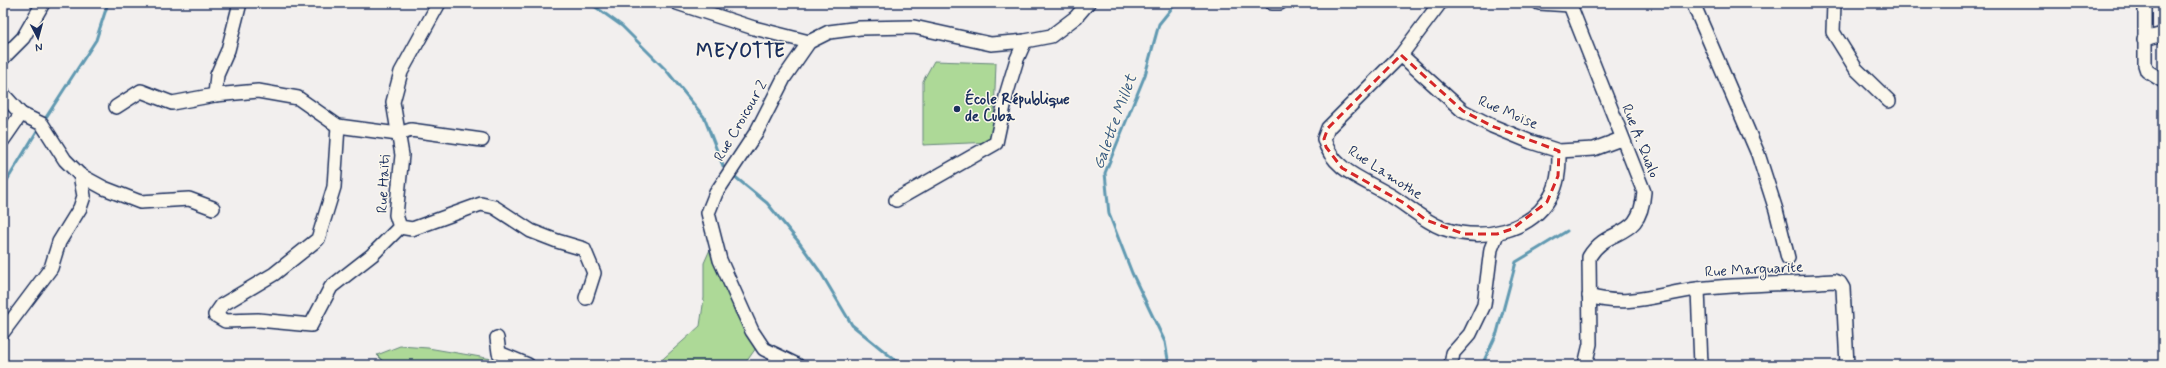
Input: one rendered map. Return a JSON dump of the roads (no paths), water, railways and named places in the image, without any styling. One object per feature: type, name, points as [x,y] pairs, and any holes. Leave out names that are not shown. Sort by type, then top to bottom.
[{"type":"street","points":[[3,58],[23,38],[42,5],[40,3]]},
{"type":"street","points":[[215,95],[217,76],[228,50],[240,3]]},
{"type":"street","name":"Rue Haïti","points":[[439,3],[401,72],[393,102],[402,155],[396,215],[400,227],[412,229],[481,204],[494,206],[531,231],[584,249],[594,273],[586,298]]},
{"type":"street","points":[[677,3],[754,28],[809,42]]},
{"type":"street","name":"Rue Croicour 2","points":[[797,365],[764,349],[752,331],[720,260],[708,213],[716,193],[756,131],[784,78],[809,42],[829,32],[860,28],[914,27],[991,44],[1025,41],[1051,36],[1076,17],[1088,3]]},
{"type":"street","points":[[1272,3],[1280,3]]},
{"type":"street","name":"Rue Lamothe","points":[[1440,3],[1401,55],[1328,128],[1324,139],[1326,147],[1342,168],[1404,203],[1426,220],[1464,234],[1497,234]]},
{"type":"street","points":[[1539,3],[1571,4]]},
{"type":"street","points":[[1693,3],[1758,154],[1776,210],[1788,258]]},
{"type":"street","points":[[1834,3],[1833,32],[1856,69],[1889,101]]},
{"type":"street","points":[[2145,3],[2144,65],[2147,71],[2163,81]]},
{"type":"street","name":"Rue A. Qualo","points":[[1571,4],[1622,139],[1644,192],[1643,208],[1639,218],[1632,226],[1605,240],[1592,252],[1589,257],[1590,344],[1585,365]]},
{"type":"street","points":[[2144,39],[2163,34]]},
{"type":"street","points":[[896,200],[996,143],[1007,92],[1017,59],[1025,41]]},
{"type":"street","name":"Rue Moïse","points":[[1401,55],[1463,111],[1492,126],[1560,151],[1594,149],[1622,139]]},
{"type":"street","points":[[116,107],[141,91],[172,103],[215,95],[258,91],[298,98],[338,126],[398,134],[411,130],[482,140]]},
{"type":"street","points":[[3,94],[21,114],[42,124],[65,160],[80,175],[104,188],[140,202],[188,199],[213,208]]},
{"type":"street","points":[[3,140],[21,114]]},
{"type":"street","points":[[338,126],[334,187],[318,239],[274,274],[222,305],[215,315],[225,320],[258,320],[311,325],[331,287],[372,256],[400,227]]},
{"type":"street","points":[[1451,365],[1453,353],[1470,334],[1484,305],[1491,249],[1497,234],[1512,229],[1526,221],[1547,202],[1558,176],[1560,151]]},
{"type":"street","points":[[3,332],[51,268],[59,242],[80,208],[84,196],[80,175]]},
{"type":"street","name":"Rue Marguarite","points":[[1589,296],[1606,302],[1623,302],[1698,289],[1834,281],[1840,283],[1843,288],[1847,365]]},
{"type":"street","points":[[1698,289],[1701,365]]},
{"type":"street","points":[[498,338],[499,354],[528,365]]},
{"type":"waterway","points":[[43,122],[96,40],[108,3]]},
{"type":"waterway","points":[[590,3],[622,26],[666,70],[704,117],[723,166]]},
{"type":"waterway","name":"Galette Millet","points":[[1169,365],[1165,342],[1132,273],[1109,214],[1105,173],[1145,75],[1159,24],[1176,3]]},
{"type":"waterway","points":[[3,187],[40,126]]},
{"type":"waterway","points":[[734,176],[767,203],[798,241],[821,273],[852,325],[901,365]]},
{"type":"waterway","points":[[1482,365],[1497,333],[1516,262],[1567,231]]},
{"type":"place","name":"École République de Cuba","points":[[957,109]]},
{"type":"district","name":"MEYOTTE","points":[[741,51]]}]
